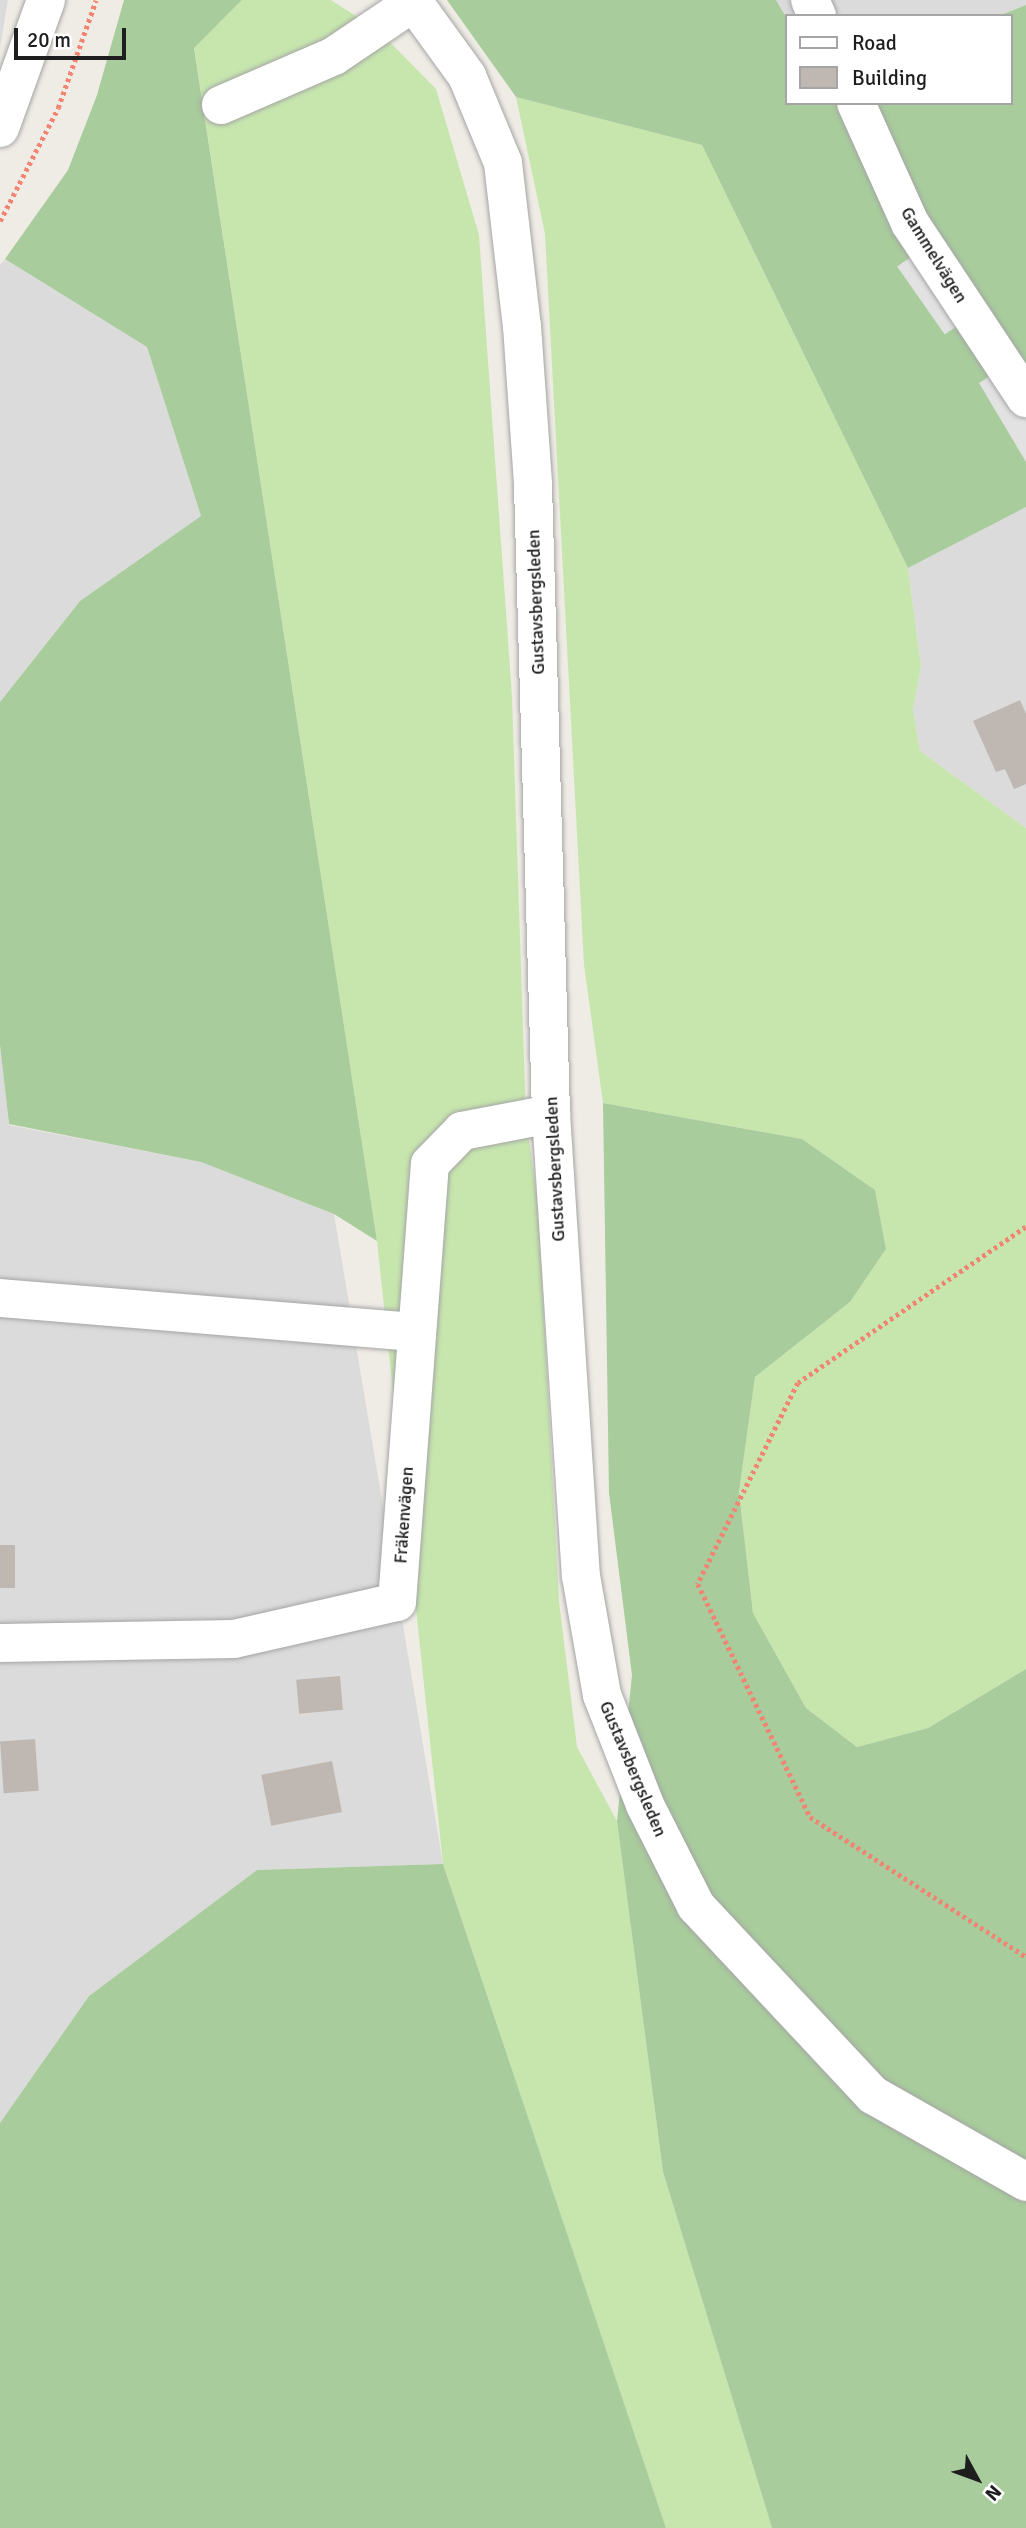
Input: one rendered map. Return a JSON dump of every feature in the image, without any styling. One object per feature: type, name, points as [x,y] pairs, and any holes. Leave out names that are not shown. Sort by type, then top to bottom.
[{"type":"street","points":[[0,128],[46,0]]},
{"type":"street","points":[[221,105],[334,56],[413,1]]},
{"type":"street","name":"Gustavsbergsleden","points":[[413,1],[467,76],[503,163],[522,326],[533,485],[551,1114],[581,1576],[602,1695],[645,1805],[696,1906],[873,2095],[1026,2182]]},
{"type":"street","name":"Gammelvägen","points":[[857,105],[910,223],[1026,398]]},
{"type":"street","name":"Fräkenvägen","points":[[0,1643],[234,1639],[397,1602],[430,1164],[462,1131],[551,1114]]},
{"type":"street","points":[[0,1297],[417,1332]]},
{"type":"path","points":[[0,221],[58,108],[96,0]]},
{"type":"path","points":[[1026,1227],[798,1383],[698,1584],[810,1817],[1026,1957]]},
{"type":"shaded area","points":[[0,0],[8,0],[0,48]]},
{"type":"shaded area","points":[[776,0],[1026,0],[1026,5],[1003,14],[785,15]]},
{"type":"shaded area","points":[[925,247],[973,315],[945,334],[897,267]]},
{"type":"shaded area","points":[[5,259],[147,347],[201,516],[80,601],[0,702],[0,265]]},
{"type":"shaded area","points":[[1006,366],[1026,398],[1026,462],[979,383]]},
{"type":"shaded area","points":[[1026,507],[1026,828],[920,751],[913,710],[921,667],[908,568]]},
{"type":"shaded area","points":[[0,1045],[9,1125],[201,1162],[334,1214],[443,1864],[257,1870],[89,1996],[0,2123]]},
{"type":"green space","points":[[124,0],[242,0],[194,48],[377,1241],[334,1214],[201,1162],[9,1124],[0,1045],[0,702],[80,601],[201,516],[147,347],[5,259],[68,170],[97,95]]},
{"type":"green space","points":[[242,0],[331,0],[379,31],[436,89],[479,235],[512,696],[526,1119],[538,1203],[559,1601],[577,1747],[617,1821],[663,2172],[772,2528],[666,2528],[443,1864],[377,1241],[194,47]]},
{"type":"green space","points":[[447,0],[776,0],[785,15],[785,105],[1012,105],[1012,14],[1003,14],[1026,5],[1026,507],[908,568],[702,145],[516,97]]},
{"type":"green space","points":[[516,97],[702,145],[908,568],[921,667],[913,710],[920,751],[1026,828],[1026,1669],[928,1728],[857,1747],[806,1708],[753,1613],[739,1492],[755,1377],[850,1302],[886,1249],[875,1190],[802,1139],[603,1103],[584,965],[545,234]]},
{"type":"green space","points":[[603,1103],[802,1139],[875,1190],[886,1249],[850,1302],[755,1377],[739,1492],[753,1613],[806,1708],[857,1747],[928,1728],[1026,1669],[1026,2528],[772,2528],[663,2172],[617,1821],[632,1675],[609,1493]]},
{"type":"green space","points":[[443,1864],[666,2528],[0,2528],[0,2123],[89,1996],[257,1870]]},
{"type":"building","points":[[1020,700],[1026,714],[1026,784],[1014,789],[1005,769],[996,772],[973,721]]},
{"type":"building","points":[[0,1545],[15,1545],[15,1588],[0,1588]]},
{"type":"building","points":[[340,1676],[343,1710],[299,1714],[296,1680]]},
{"type":"building","points":[[35,1739],[39,1791],[4,1793],[0,1741]]},
{"type":"building","points":[[332,1761],[342,1812],[271,1826],[261,1775]]}]
